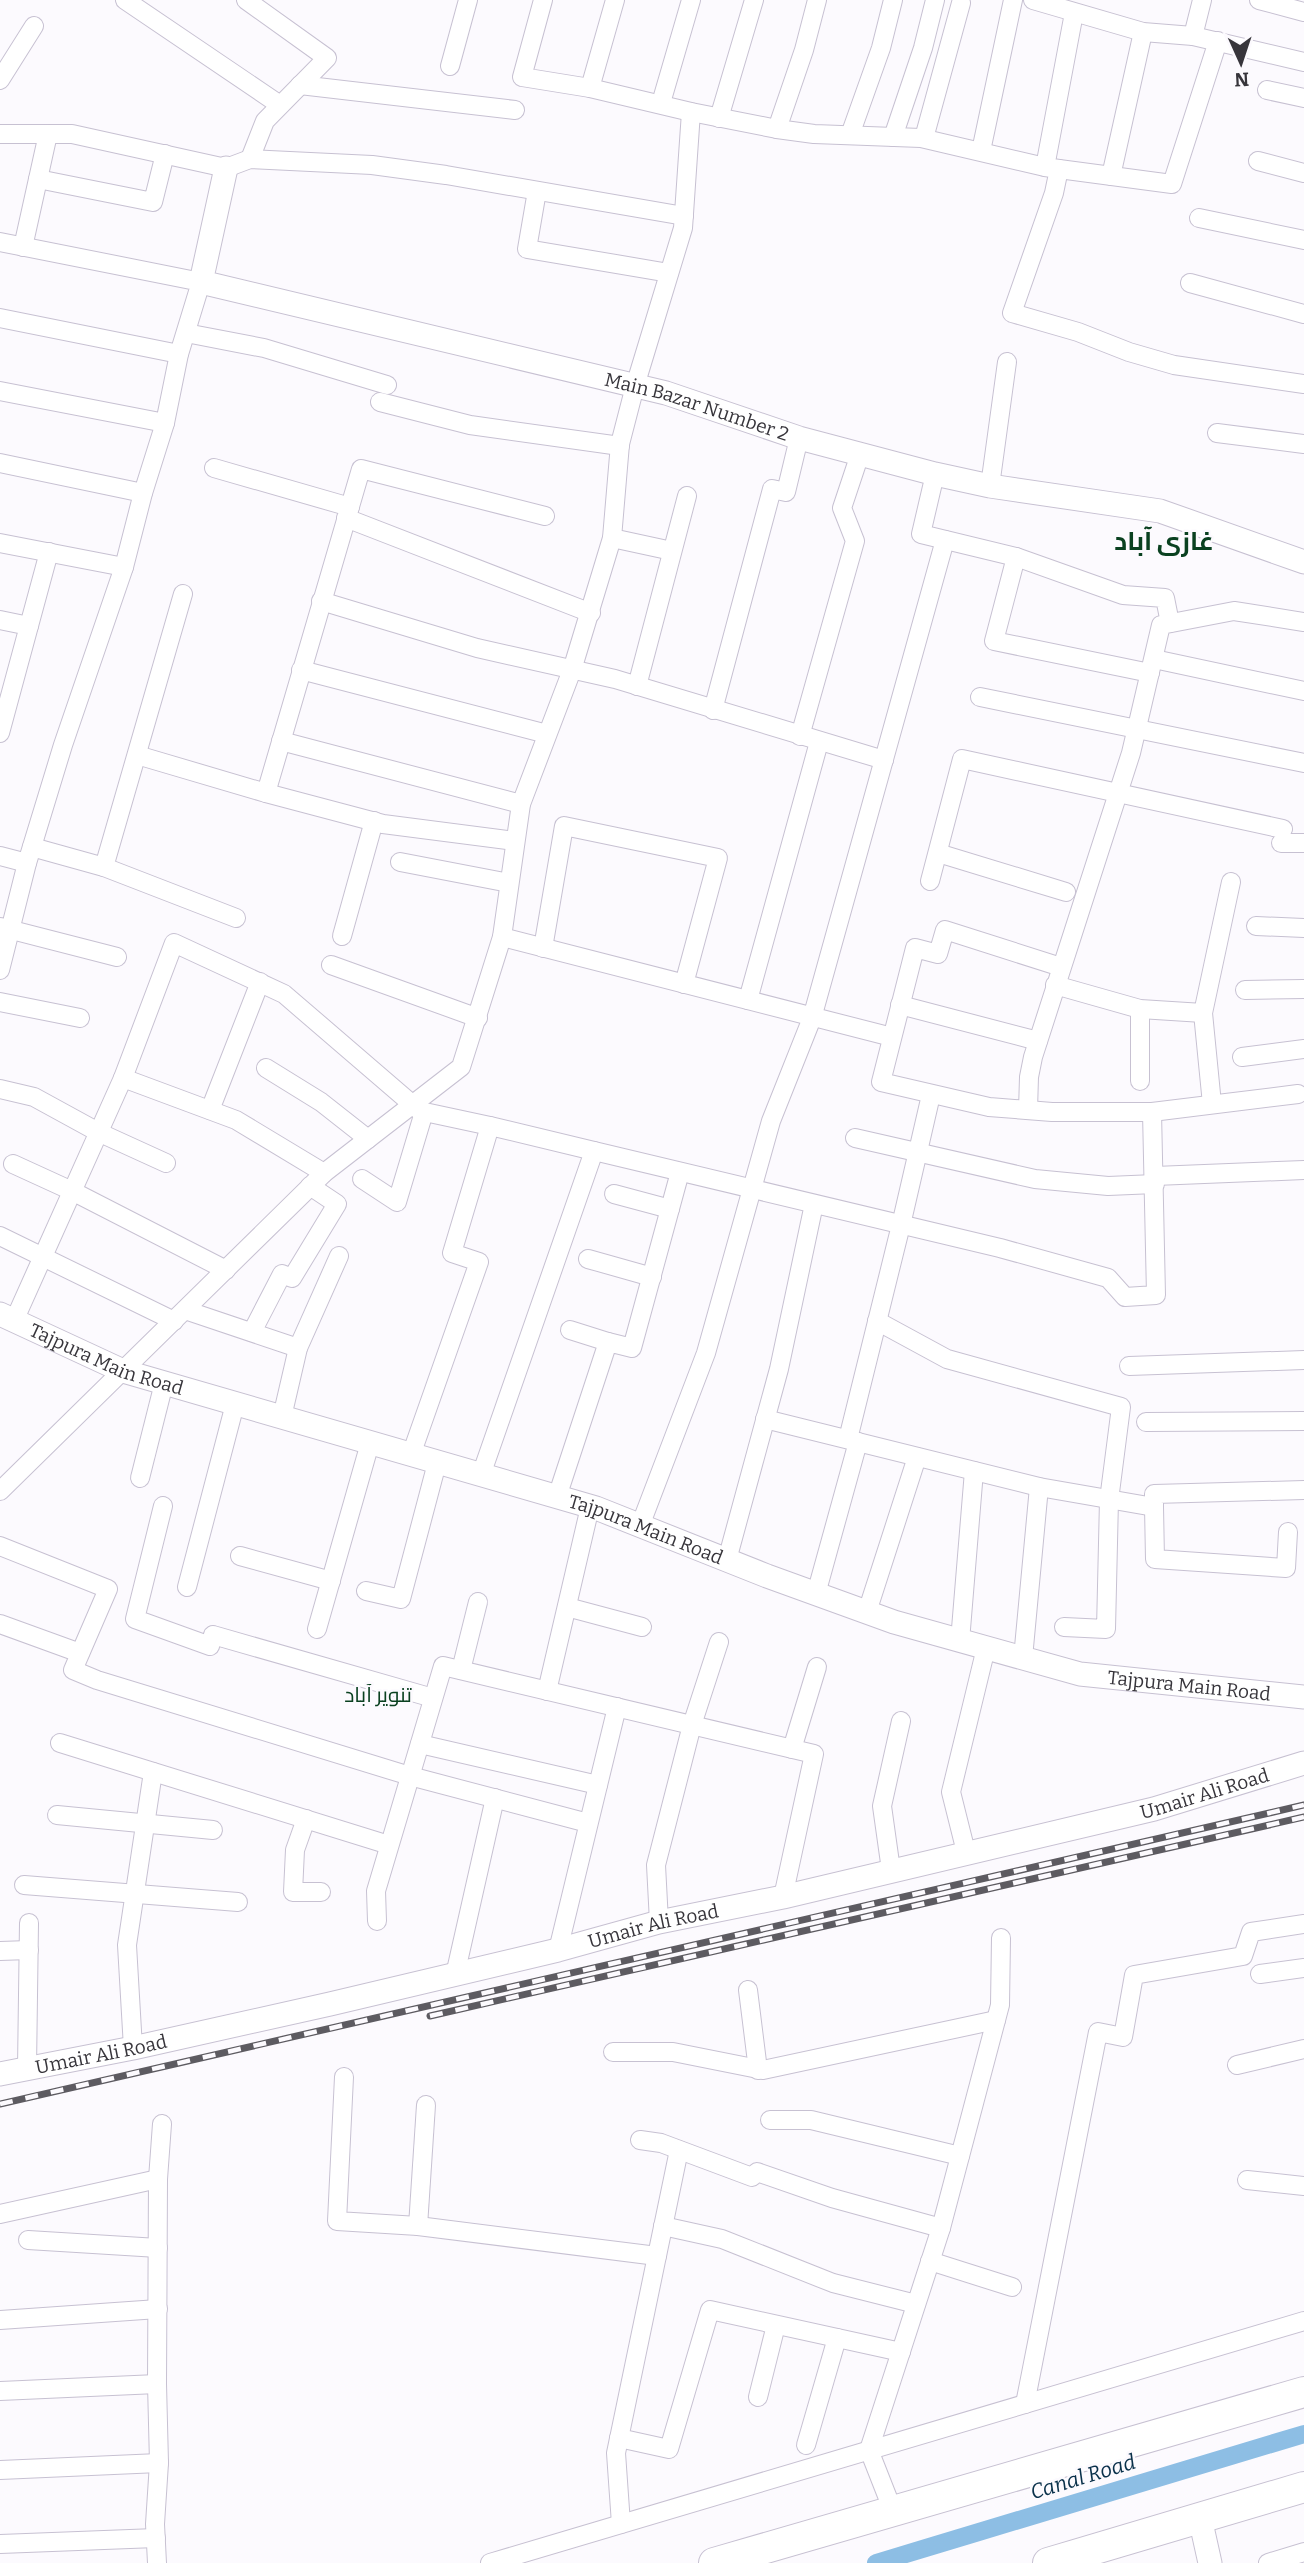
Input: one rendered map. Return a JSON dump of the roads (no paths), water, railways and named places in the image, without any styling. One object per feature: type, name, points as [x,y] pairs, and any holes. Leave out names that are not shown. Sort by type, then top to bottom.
[{"type":"highway","points":[[714,2563],[1304,2392]]},
{"type":"highway","points":[[1048,2563],[1304,2487]]},
{"type":"street","points":[[125,0],[280,106]]},
{"type":"street","points":[[246,0],[327,58],[265,121],[250,159]]},
{"type":"street","points":[[450,66],[468,0]]},
{"type":"street","points":[[543,0],[522,77],[590,88],[777,129],[924,138],[1052,168],[1172,184],[1218,41]]},
{"type":"street","points":[[590,88],[615,0]]},
{"type":"street","points":[[661,103],[691,0]]},
{"type":"street","points":[[719,118],[754,0]]},
{"type":"street","points":[[777,129],[804,50],[817,0]]},
{"type":"street","points":[[850,135],[881,48],[893,0]]},
{"type":"street","points":[[893,137],[923,48],[935,0]]},
{"type":"street","points":[[981,151],[1013,0]]},
{"type":"street","points":[[1033,0],[1143,32],[1194,36],[1304,62]]},
{"type":"street","points":[[1194,36],[1202,0]]},
{"type":"street","points":[[1259,0],[1304,12]]},
{"type":"street","points":[[924,138],[961,3]]},
{"type":"street","points":[[1074,13],[1052,168],[1054,193],[1012,313],[1174,365],[1304,384]]},
{"type":"street","points":[[0,80],[34,26]]},
{"type":"street","points":[[1111,176],[1143,32]]},
{"type":"street","points":[[300,85],[515,110]]},
{"type":"street","points":[[1267,90],[1304,98]]},
{"type":"street","points":[[0,1490],[324,1172],[368,1139],[418,1109],[461,1067],[502,937],[521,804],[572,670],[612,538],[620,446],[635,386],[684,228],[691,112]]},
{"type":"street","points":[[0,134],[72,134],[226,168],[250,159],[372,165],[684,216]]},
{"type":"street","points":[[23,247],[48,134]]},
{"type":"street","points":[[38,179],[153,202],[165,154]]},
{"type":"street","points":[[1258,161],[1304,173]]},
{"type":"street","points":[[0,970],[6,929],[63,745],[124,567],[143,492],[165,423],[179,354],[201,282],[226,168]]},
{"type":"street","points":[[537,191],[527,249],[670,273]]},
{"type":"street","points":[[1199,218],[1304,240]]},
{"type":"street","points":[[0,242],[201,282]]},
{"type":"street","name":"Main Bazar Number 2","points":[[201,282],[666,393],[799,438],[935,474],[990,486],[1160,511],[1304,562]]},
{"type":"street","points":[[1190,283],[1304,314]]},
{"type":"street","points":[[0,318],[179,354]]},
{"type":"street","points":[[186,333],[264,348],[470,425],[620,446]]},
{"type":"street","points":[[990,486],[1007,362]]},
{"type":"street","points":[[0,391],[165,423]]},
{"type":"street","points":[[1217,433],[1304,444]]},
{"type":"street","points":[[713,710],[772,489],[786,492],[799,438]]},
{"type":"street","points":[[800,736],[855,541],[842,508],[860,454]]},
{"type":"street","points":[[0,463],[143,492]]},
{"type":"street","points":[[214,468],[348,513],[591,613]]},
{"type":"street","points":[[266,793],[361,469],[545,516]]},
{"type":"street","points":[[935,474],[921,534],[1016,557],[1123,595],[1165,598],[1170,623]]},
{"type":"street","points":[[637,686],[687,496]]},
{"type":"street","points":[[612,538],[673,551]]},
{"type":"street","points":[[640,1526],[706,1353],[771,1121],[812,1018],[945,540]]},
{"type":"street","points":[[0,543],[124,567]]},
{"type":"street","points":[[0,733],[4,701],[29,626],[49,552]]},
{"type":"street","points":[[1016,557],[994,641],[1304,691]]},
{"type":"street","points":[[104,867],[184,594]]},
{"type":"street","points":[[321,601],[477,648],[637,686],[884,760]]},
{"type":"street","points":[[1028,1110],[1029,1077],[1038,1041],[1119,793],[1138,727],[1161,625],[1234,611],[1304,622]]},
{"type":"street","points":[[0,620],[29,626]]},
{"type":"street","points":[[302,670],[547,734]]},
{"type":"street","points":[[980,696],[1138,727],[1293,763],[1304,763]]},
{"type":"street","points":[[281,741],[521,804]]},
{"type":"street","points":[[748,1000],[819,742]]},
{"type":"street","points":[[137,755],[374,821],[514,841]]},
{"type":"street","points":[[930,881],[962,759],[1119,793],[1304,843]]},
{"type":"street","points":[[342,936],[374,821]]},
{"type":"street","points":[[542,948],[564,826],[718,859],[684,984]]},
{"type":"street","points":[[937,852],[1066,892]]},
{"type":"street","points":[[0,856],[30,855],[104,867],[236,918]]},
{"type":"street","points":[[400,862],[509,883]]},
{"type":"street","points":[[1212,1104],[1203,1013],[1231,882]]},
{"type":"street","points":[[1256,926],[1304,928]]},
{"type":"street","points":[[6,929],[117,957]]},
{"type":"street","points":[[1061,967],[944,930],[938,954],[915,948],[881,1082],[989,1107],[1028,1110],[1152,1112],[1297,1094]]},
{"type":"street","points":[[502,937],[892,1037]]},
{"type":"street","points":[[7,1317],[43,1256],[99,1132],[123,1078],[174,943],[284,994],[418,1109],[1000,1248],[1108,1278],[1125,1297],[1156,1296],[1152,1112]]},
{"type":"street","points":[[331,965],[478,1018]]},
{"type":"street","points":[[210,1110],[260,982]]},
{"type":"street","points":[[1055,985],[1140,1009],[1203,1013]]},
{"type":"street","points":[[1245,990],[1304,989]]},
{"type":"street","points":[[0,1002],[80,1018]]},
{"type":"street","points":[[900,1005],[1038,1041]]},
{"type":"street","points":[[1140,1009],[1140,1081]]},
{"type":"street","points":[[1242,1057],[1304,1049]]},
{"type":"street","points":[[267,1068],[321,1102],[368,1139]]},
{"type":"street","points":[[123,1078],[236,1120],[324,1172]]},
{"type":"street","points":[[0,1089],[34,1097],[99,1132],[166,1163]]},
{"type":"street","points":[[816,1594],[931,1095]]},
{"type":"street","points":[[362,1179],[397,1202],[418,1109]]},
{"type":"street","points":[[411,1455],[479,1262],[452,1253],[490,1126]]},
{"type":"street","points":[[855,1138],[1035,1179],[1108,1186],[1155,1180],[1304,1170]]},
{"type":"street","points":[[481,1475],[594,1151]]},
{"type":"street","points":[[13,1164],[72,1191],[226,1270]]},
{"type":"street","points":[[570,1330],[632,1348],[680,1172]]},
{"type":"street","points":[[252,1332],[282,1275],[292,1278],[337,1204],[310,1186]]},
{"type":"street","points":[[614,1194],[670,1209]]},
{"type":"street","points":[[727,1560],[779,1369],[814,1204]]},
{"type":"street","points":[[0,1236],[179,1316],[252,1332],[298,1348]]},
{"type":"street","points":[[282,1417],[298,1348],[339,1256]]},
{"type":"street","points":[[588,1259],[652,1277]]},
{"type":"street","name":"Tajpura Main Road","points":[[7,1317],[123,1371],[590,1507],[816,1594],[960,1641],[1080,1674],[1304,1697]]},
{"type":"street","points":[[877,1321],[947,1359],[1121,1407],[1109,1500],[1106,1629],[1064,1627]]},
{"type":"street","points":[[557,1497],[608,1342]]},
{"type":"street","points":[[1129,1366],[1304,1360]]},
{"type":"street","points":[[139,1478],[164,1384]]},
{"type":"street","points":[[187,1587],[235,1404]]},
{"type":"street","points":[[765,1419],[1039,1488],[1154,1507]]},
{"type":"street","points":[[1146,1422],[1304,1421]]},
{"type":"street","points":[[317,1629],[370,1443]]},
{"type":"street","points":[[867,1612],[916,1457]]},
{"type":"street","points":[[366,1591],[401,1599],[437,1462]]},
{"type":"street","points":[[960,1641],[974,1471]]},
{"type":"street","points":[[1023,1658],[1039,1488]]},
{"type":"street","points":[[1288,1532],[1286,1568],[1155,1559],[1154,1494],[1304,1490]]},
{"type":"street","points":[[163,1506],[135,1619],[210,1646],[213,1635],[433,1698]]},
{"type":"street","points":[[547,1690],[590,1507]]},
{"type":"street","points":[[0,1546],[108,1590],[73,1670],[97,1680],[410,1776],[588,1823]]},
{"type":"street","points":[[240,1556],[331,1581]]},
{"type":"street","points":[[461,1670],[478,1602]]},
{"type":"street","points":[[567,1607],[642,1627]]},
{"type":"street","points":[[0,1624],[80,1653]]},
{"type":"street","points":[[659,1922],[656,1866],[692,1725],[719,1642]]},
{"type":"street","points":[[966,1852],[951,1792],[986,1648]]},
{"type":"street","points":[[377,1921],[376,1891],[443,1665],[814,1754],[783,1897]]},
{"type":"street","points":[[792,1749],[817,1667]]},
{"type":"street","points":[[558,1950],[617,1707]]},
{"type":"street","points":[[891,1870],[882,1806],[901,1721]]},
{"type":"street","points":[[60,1743],[389,1845]]},
{"type":"street","points":[[420,1744],[598,1785]]},
{"type":"street","name":"Umair Ali Road","points":[[0,2074],[133,2048],[455,1975],[659,1922],[783,1897],[1154,1808],[1304,1763]]},
{"type":"street","points":[[133,2048],[127,1945],[153,1772]]},
{"type":"street","points":[[455,1975],[495,1798]]},
{"type":"street","points":[[57,1815],[213,1830]]},
{"type":"street","points":[[306,1819],[295,1850],[293,1892],[321,1892]]},
{"type":"street","points":[[24,1885],[238,1902]]},
{"type":"street","points":[[27,2068],[29,1923]]},
{"type":"street","points":[[1024,2404],[1098,2032],[1123,2037],[1134,1975],[1242,1956],[1251,1932],[1304,1924]]},
{"type":"street","points":[[892,2511],[869,2451],[941,2228],[1000,2005],[1001,1938]]},
{"type":"street","points":[[0,1951],[29,1950]]},
{"type":"street","points":[[1260,1974],[1304,1968]]},
{"type":"street","points":[[748,1990],[758,2070]]},
{"type":"street","points":[[613,2052],[673,2052],[758,2070],[996,2020]]},
{"type":"street","points":[[1237,2065],[1304,2049]]},
{"type":"street","points":[[344,2077],[337,2221],[418,2226],[657,2256]]},
{"type":"street","points":[[418,2226],[426,2105]]},
{"type":"street","points":[[770,2120],[811,2120],[960,2156]]},
{"type":"street","points":[[157,2563],[158,2179],[162,2124]]},
{"type":"street","points":[[640,2140],[661,2143],[752,2177],[757,2172],[832,2198],[941,2228]]},
{"type":"street","points":[[621,2524],[616,2453],[679,2150]]},
{"type":"street","points":[[0,2214],[158,2179]]},
{"type":"street","points":[[1247,2180],[1304,2186]]},
{"type":"street","points":[[663,2226],[722,2239],[832,2284],[916,2304]]},
{"type":"street","points":[[28,2240],[158,2248]]},
{"type":"street","points":[[930,2261],[1012,2287]]},
{"type":"street","points":[[0,2320],[158,2309]]},
{"type":"street","points":[[619,2438],[669,2449],[710,2310],[901,2352]]},
{"type":"street","points":[[490,2563],[1304,2321]]},
{"type":"street","points":[[758,2397],[776,2325]]},
{"type":"street","points":[[806,2445],[837,2338]]},
{"type":"street","points":[[0,2391],[157,2384]]},
{"type":"street","points":[[0,2470],[159,2463]]},
{"type":"street","points":[[1200,2518],[1210,2563]]},
{"type":"street","points":[[0,2544],[156,2538]]},
{"type":"street","points":[[1268,2563],[1304,2552]]},
{"type":"waterway","name":"Canal Road","points":[[876,2563],[1304,2434]]},
{"type":"railway","points":[[0,2104],[1304,1805]]},
{"type":"railway","points":[[430,2016],[1304,1817]]},
{"type":"district","name":"غازى آباد","points":[[1164,541]]},
{"type":"district","name":"تنویر آباد","points":[[378,1695]]}]
